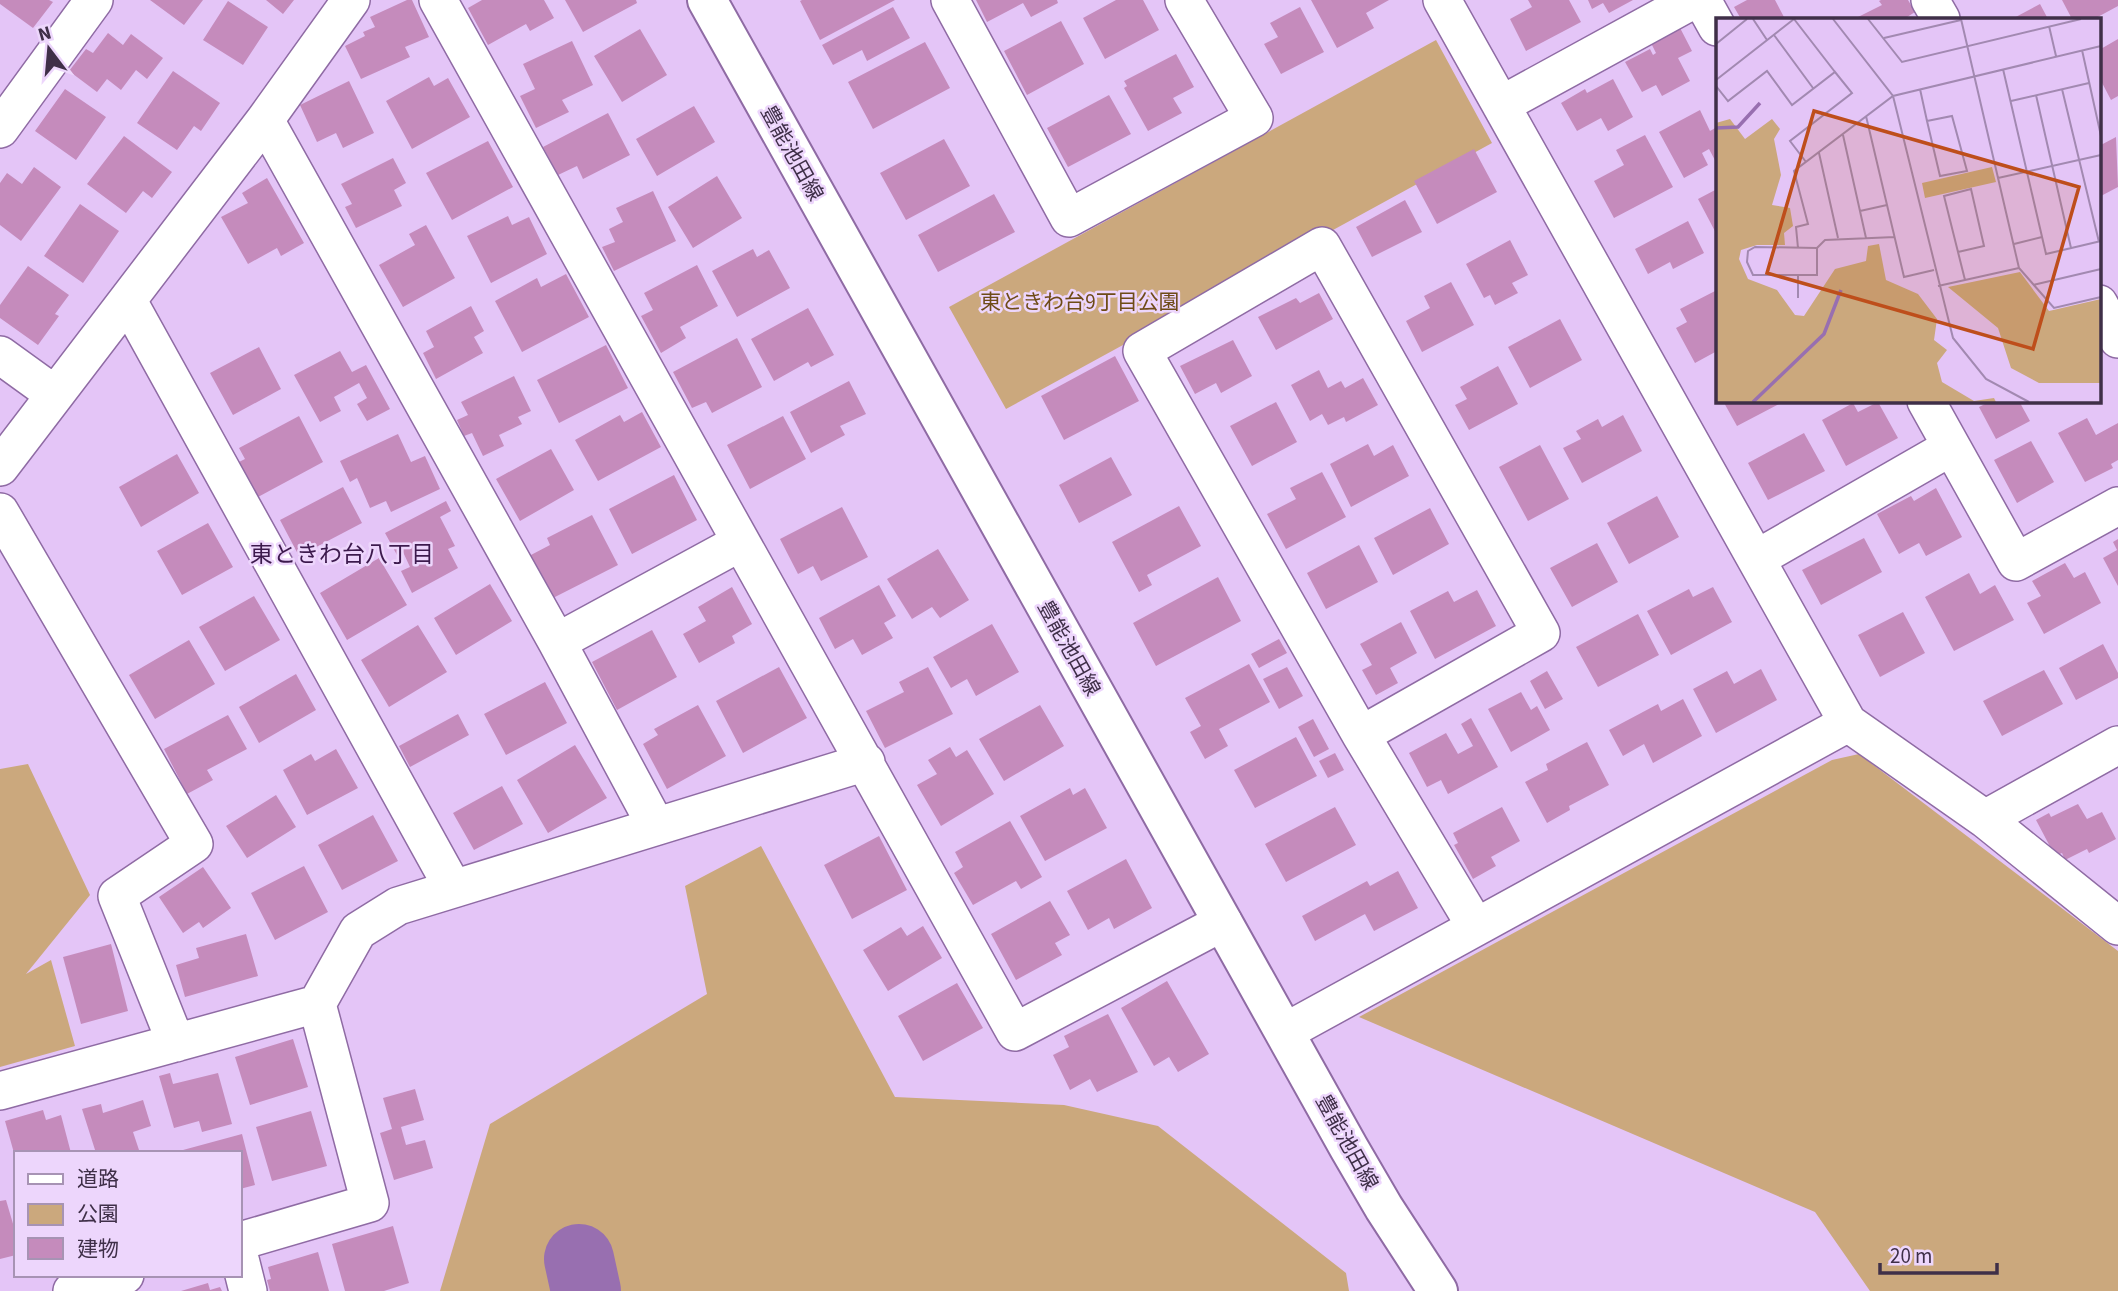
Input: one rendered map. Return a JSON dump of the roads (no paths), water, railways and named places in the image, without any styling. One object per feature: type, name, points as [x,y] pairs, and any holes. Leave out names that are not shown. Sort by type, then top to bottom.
[{"type":"main road","name":"豊能池田線","points":[[708,0],[1384,1208],[1438,1291]]},
{"type":"street","points":[[0,129],[94,0]]},
{"type":"street","points":[[0,467],[265,120],[351,0]]},
{"type":"street","points":[[438,0],[1015,1032],[1223,922]]},
{"type":"street","points":[[950,0],[1069,218],[1254,118],[1184,0]]},
{"type":"street","points":[[1442,0],[1848,723],[1985,819],[2118,926]]},
{"type":"street","points":[[1501,105],[1693,0]]},
{"type":"street","points":[[1702,0],[1716,25]]},
{"type":"street","points":[[1930,0],[1940,18]]},
{"type":"street","points":[[265,120],[557,642],[656,826]]},
{"type":"street","points":[[1361,735],[1541,633],[1322,246],[1142,351],[1361,735],[1476,927]]},
{"type":"street","points":[[128,301],[453,888]]},
{"type":"street","points":[[2100,306],[2118,339]]},
{"type":"street","points":[[0,355],[54,394]]},
{"type":"street","points":[[1927,402],[2015,562],[2118,506]]},
{"type":"street","points":[[1756,559],[1951,447]]},
{"type":"street","points":[[0,512],[194,844],[117,896],[176,1043]]},
{"type":"street","points":[[557,642],[741,542]]},
{"type":"street","points":[[1285,1032],[1848,723]]},
{"type":"street","points":[[1985,819],[2118,745]]},
{"type":"street","points":[[242,1240],[370,1203],[317,1004],[358,931],[398,906],[866,762]]},
{"type":"street","points":[[0,1091],[317,1004]]},
{"type":"street","points":[[242,1267],[248,1291]]},
{"type":"street","points":[[72,1291],[118,1277]]},
{"type":"waterway","points":[[579,1259],[586,1291]]},
{"type":"district","name":"東ときわ台八丁目","points":[[342,554]]},
{"type":"park label","name":"東ときわ台9丁目公園","points":[[1080,302]]}]
